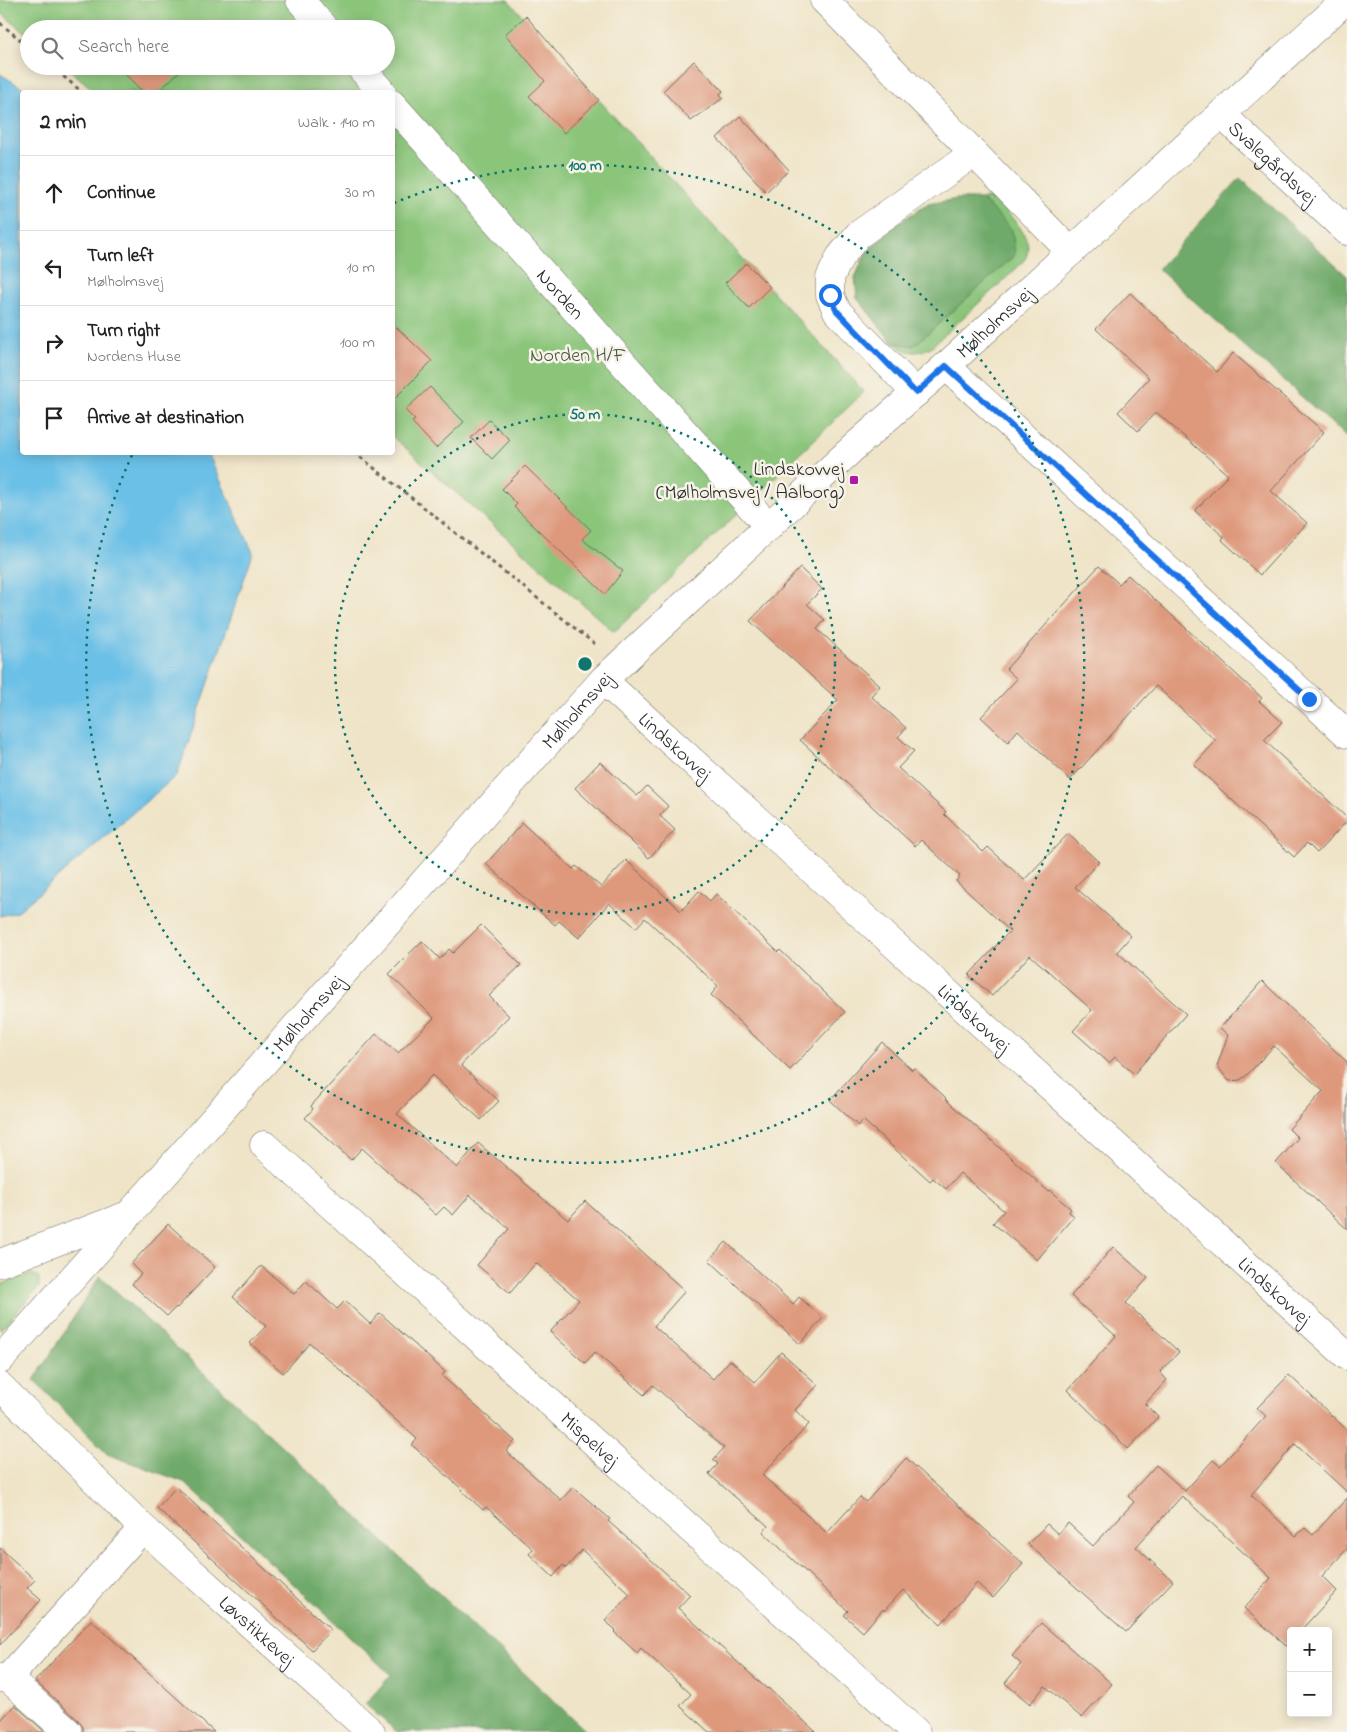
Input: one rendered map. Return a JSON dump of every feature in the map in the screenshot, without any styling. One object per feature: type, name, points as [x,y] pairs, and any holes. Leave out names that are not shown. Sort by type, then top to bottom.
[{"type":"street","points":[[300,0],[317,20]]},
{"type":"street","points":[[824,0],[1071,252]]},
{"type":"street","name":"Mølholmsvej","points":[[0,1360],[612,673],[853,448],[946,366],[1346,0]]},
{"type":"street","points":[[367,75],[380,90]]},
{"type":"street","name":"Norden","points":[[395,107],[769,527]]},
{"type":"street","name":"Svalegårdsvej","points":[[1221,114],[1347,232]]},
{"type":"street","points":[[916,393],[837,311],[830,295],[830,278],[840,257],[858,236],[974,153]]},
{"type":"street","points":[[946,366],[1347,734]]},
{"type":"street","name":"Lindskovvej","points":[[612,673],[1347,1356]]},
{"type":"street","name":"Mispelvej","points":[[264,1145],[916,1732]]},
{"type":"street","name":"Mølholmsvej","points":[[0,1263],[129,1214]]},
{"type":"street","name":"Løvstikkevej","points":[[0,1386],[143,1528],[371,1732]]},
{"type":"street","points":[[68,1732],[4,1678],[143,1528]]},
{"type":"path","points":[[0,23],[20,40]]},
{"type":"path","points":[[62,75],[80,90]]},
{"type":"path","points":[[358,455],[612,673]]},
{"type":"green space","name":"Norden H/F","points":[[0,0],[508,0],[864,392],[614,632],[395,439],[395,90],[94,90],[76,75],[395,75],[395,20],[20,20],[20,29],[0,12]]},
{"type":"green space","points":[[1240,178],[1347,276],[1347,437],[1158,269]]},
{"type":"green space","points":[[992,198],[1011,217],[1023,233],[1028,249],[1024,260],[931,347],[911,352],[892,342],[914,346],[992,209],[980,199]]},
{"type":"green space","points":[[957,199],[980,199],[992,209],[1012,230],[1015,255],[914,346],[892,342],[857,298],[855,277],[866,253],[896,224],[928,204]]},
{"type":"green space","points":[[28,1274],[33,1274],[39,1278],[39,1287],[0,1330],[0,1285]]},
{"type":"green space","points":[[100,1276],[587,1732],[397,1732],[365,1704],[391,1675],[184,1482],[107,1454],[34,1380]]},
{"type":"water","points":[[0,74],[26,90],[20,90],[20,455],[209,455],[253,553],[177,775],[17,912],[0,916]]},
{"type":"building","points":[[526,16],[599,100],[564,133],[529,96],[545,81],[505,34]]},
{"type":"building","points":[[694,61],[723,91],[720,94],[723,98],[691,121],[663,91]]},
{"type":"building","points":[[126,75],[176,75],[160,90],[141,90]]},
{"type":"building","points":[[740,116],[789,170],[766,192],[717,138]]},
{"type":"building","points":[[746,263],[770,287],[749,308],[725,283]]},
{"type":"building","points":[[1130,293],[1217,372],[1233,353],[1324,432],[1271,491],[1307,523],[1260,575],[1222,540],[1224,537],[1195,511],[1228,475],[1156,412],[1138,431],[1118,412],[1149,378],[1096,329]]},
{"type":"building","points":[[395,326],[432,361],[395,398]]},
{"type":"building","points":[[430,387],[464,422],[436,448],[412,422],[415,420],[405,410]]},
{"type":"building","points":[[489,420],[510,440],[492,459],[471,438]]},
{"type":"building","points":[[525,466],[591,530],[582,539],[623,571],[605,594],[514,507],[517,504],[502,489]]},
{"type":"building","points":[[1099,566],[1119,584],[1128,575],[1262,698],[1259,701],[1282,722],[1264,740],[1347,818],[1347,821],[1317,853],[1307,843],[1294,857],[1194,765],[1216,741],[1156,686],[1070,780],[1018,730],[1008,742],[981,717],[1017,679],[1006,669]]},
{"type":"building","points":[[800,568],[822,589],[807,604],[825,620],[817,629],[880,686],[871,696],[906,728],[898,737],[914,751],[898,768],[946,812],[944,814],[983,852],[988,847],[1024,880],[1068,834],[1099,862],[1075,887],[1131,936],[1117,952],[1186,1014],[1134,1074],[1115,1057],[1109,1063],[1073,1031],[1092,1010],[1030,955],[992,996],[969,975],[1010,931],[956,881],[960,876],[921,840],[915,846],[800,740],[838,700],[750,621]]},
{"type":"building","points":[[600,762],[637,796],[647,786],[668,806],[660,816],[675,830],[649,858],[575,788]]},
{"type":"building","points":[[522,823],[573,869],[576,866],[601,887],[626,860],[681,911],[699,891],[710,901],[716,894],[778,952],[780,950],[845,1012],[790,1070],[711,995],[718,986],[645,918],[636,928],[609,903],[579,938],[559,921],[555,925],[486,864]]},
{"type":"building","points":[[481,925],[521,965],[489,996],[509,1016],[461,1065],[499,1101],[481,1120],[432,1075],[397,1114],[457,1168],[478,1143],[568,1220],[585,1201],[685,1291],[654,1326],[713,1379],[730,1360],[755,1382],[781,1352],[818,1385],[795,1410],[809,1424],[762,1475],[827,1533],[860,1497],[866,1502],[906,1458],[1023,1564],[993,1598],[977,1583],[941,1624],[903,1590],[863,1632],[844,1615],[848,1611],[763,1532],[768,1526],[709,1474],[718,1464],[713,1460],[724,1448],[653,1385],[644,1395],[595,1352],[585,1363],[550,1332],[579,1300],[536,1263],[510,1293],[477,1265],[509,1229],[470,1195],[453,1215],[444,1207],[436,1215],[362,1148],[351,1160],[305,1118],[313,1109],[311,1106],[376,1034],[398,1053],[434,1018],[389,974],[422,941],[440,959],[449,949],[453,953]]},
{"type":"building","points":[[1262,981],[1347,1062],[1347,1229],[1276,1163],[1298,1138],[1289,1129],[1323,1091],[1274,1046],[1240,1080],[1229,1081],[1217,1066],[1228,1035],[1220,1028]]},
{"type":"building","points":[[882,1042],[912,1070],[914,1068],[945,1099],[1048,1191],[1071,1209],[1069,1212],[1074,1216],[1037,1260],[993,1223],[1004,1211],[960,1173],[946,1189],[933,1178],[930,1181],[863,1120],[858,1126],[830,1100]]},
{"type":"building","points":[[168,1224],[215,1267],[177,1308],[167,1316],[132,1284],[141,1274],[131,1264]]},
{"type":"building","points":[[726,1242],[793,1304],[799,1297],[823,1318],[800,1344],[709,1260]]},
{"type":"building","points":[[1113,1247],[1148,1278],[1126,1303],[1179,1352],[1160,1372],[1167,1380],[1145,1404],[1158,1417],[1128,1449],[1068,1390],[1116,1336],[1071,1296]]},
{"type":"building","points":[[261,1266],[294,1294],[306,1281],[337,1309],[345,1301],[370,1324],[380,1313],[445,1372],[442,1376],[515,1441],[506,1451],[561,1500],[573,1487],[610,1519],[608,1521],[690,1595],[678,1608],[816,1732],[709,1732],[680,1706],[691,1694],[641,1648],[637,1653],[605,1621],[630,1594],[582,1550],[566,1568],[563,1565],[553,1577],[529,1554],[533,1549],[486,1507],[483,1510],[412,1445],[417,1439],[310,1343],[283,1373],[250,1343],[266,1326],[233,1297]]},
{"type":"building","points":[[1289,1375],[1347,1430],[1347,1492],[1295,1444],[1251,1495],[1296,1536],[1305,1528],[1313,1535],[1347,1498],[1347,1549],[1322,1576],[1337,1591],[1304,1627],[1287,1627],[1286,1646],[1244,1608],[1271,1578],[1182,1496],[1136,1547],[1173,1581],[1126,1632],[1028,1544],[1047,1524],[1058,1534],[1068,1523],[1093,1546],[1134,1502],[1128,1496],[1156,1465],[1185,1491],[1213,1460],[1220,1466],[1266,1416],[1257,1408]]},
{"type":"building","points":[[176,1487],[331,1630],[312,1650],[157,1508]]},
{"type":"building","points":[[0,1548],[35,1580],[27,1588],[41,1600],[0,1645]]},
{"type":"building","points":[[91,1620],[214,1732],[83,1732],[83,1727],[78,1720],[35,1681]]},
{"type":"building","points":[[1041,1623],[1112,1684],[1082,1718],[1045,1686],[1030,1704],[1005,1683],[1021,1664],[1012,1656]]},
{"type":"building","points":[[15,1705],[45,1732],[0,1732],[0,1721]]},
{"type":"place","name":"Lindskovvej (Mølholmsvej / Aalborg)","points":[[854,480]]},
{"type":"route","points":[[830,295],[837,311],[916,393],[946,366],[1309,699]]}]
